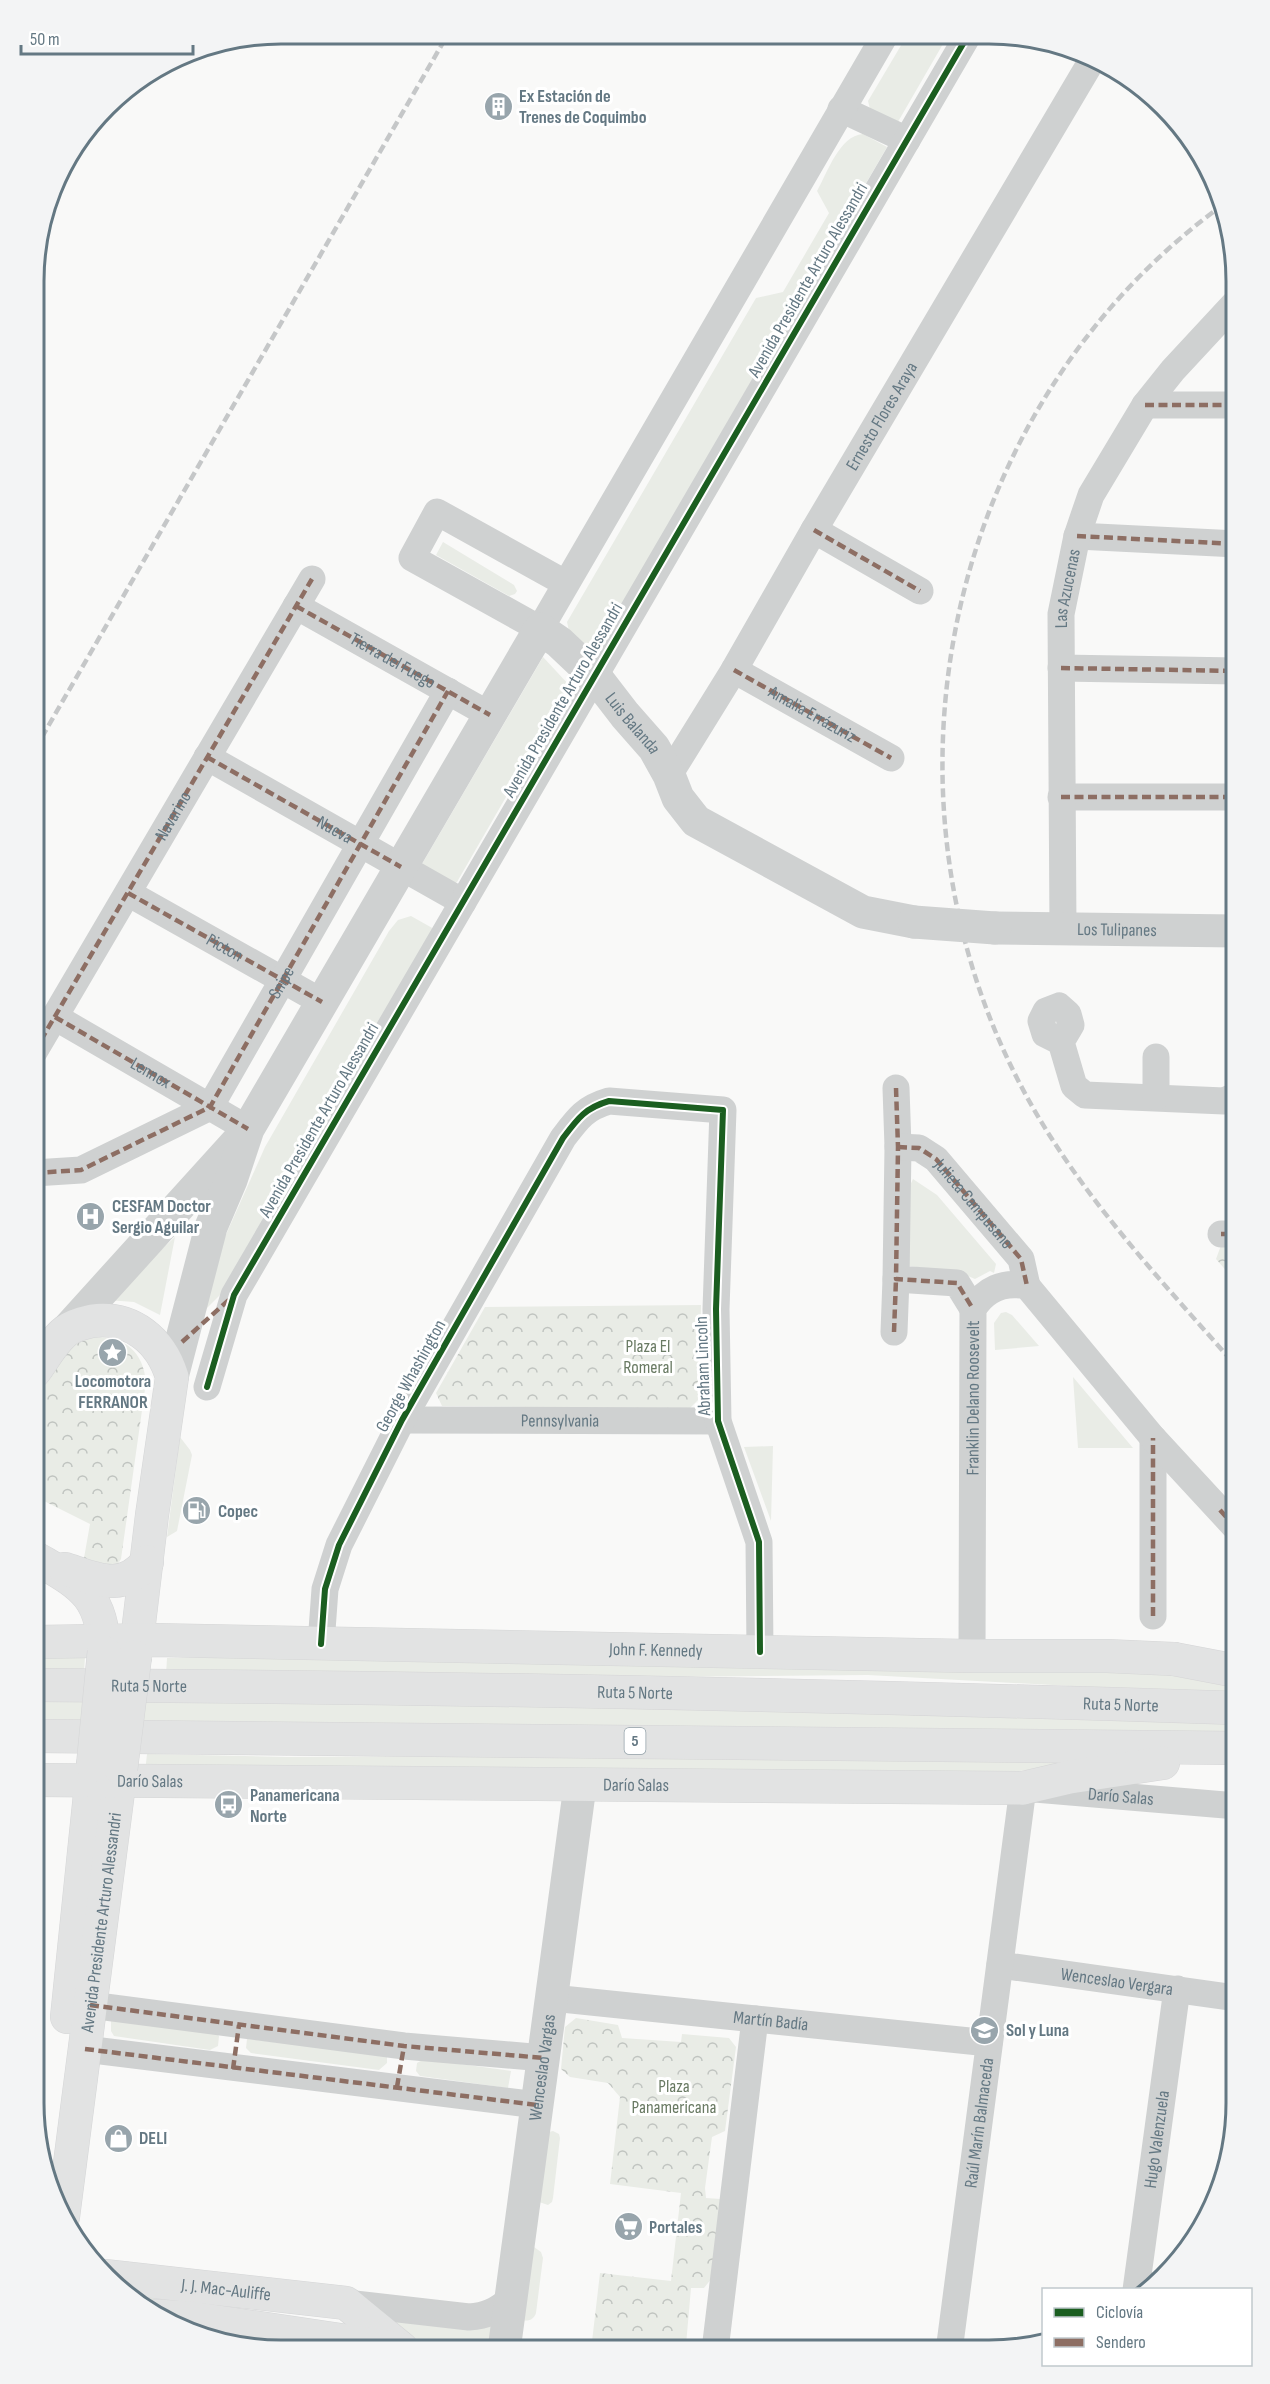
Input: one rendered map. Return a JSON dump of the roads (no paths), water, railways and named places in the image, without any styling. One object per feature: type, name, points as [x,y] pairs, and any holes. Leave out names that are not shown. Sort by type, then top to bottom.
[{"type":"main road","points":[[66,1331],[87,1322],[99,1320],[132,1326],[144,1333],[162,1352],[172,1377]]},
{"type":"main road","name":"Avenida Presidente Arturo Alessandri","points":[[44,1359],[66,1331]]},
{"type":"main road","name":"Avenida Presidente Arturo Alessandri","points":[[52,2166],[106,1774],[120,1647],[147,1562],[172,1377]]},
{"type":"main road","points":[[44,1562],[107,1581],[118,1581],[135,1574],[147,1562]]},
{"type":"main road","name":"Avenida Presidente Arturo Alessandri","points":[[44,1563],[75,1581],[91,1599],[99,1616],[120,1647]]},
{"type":"main road","name":"John F. Kennedy","points":[[44,1643],[120,1647],[321,1644],[972,1656],[1107,1656],[1174,1659],[1226,1669]]},
{"type":"main road","name":"Ruta 5 Norte","points":[[44,1685],[651,1691],[1226,1708]]},
{"type":"main road","name":"5","points":[[44,1736],[1226,1748]]},
{"type":"main road","points":[[1023,1788],[1110,1770],[1226,1754]]},
{"type":"main road","name":"Avenida Presidente Arturo Alessandri","points":[[65,2202],[90,2005],[106,1774]]},
{"type":"main road","name":"Darío Salas","points":[[44,1779],[106,1774],[580,1786],[1023,1788]]},
{"type":"main road","name":"J. J. Mac-Auliffe","points":[[120,2278],[346,2303],[390,2340]]},
{"type":"main road","points":[[191,2318],[237,2292]]},
{"type":"main road","name":"J. J. Mac-Auliffe","points":[[178,2317],[340,2340]]},
{"type":"street","name":"Avenida Presidente Arturo Alessandri","points":[[66,1331],[248,1129],[880,44]]},
{"type":"street","name":"Avenida Presidente Arturo Alessandri","points":[[207,1387],[234,1295],[963,44]]},
{"type":"street","name":"Ernesto Flores Araya","points":[[669,775],[734,670],[814,530],[1089,66]]},
{"type":"street","points":[[842,109],[907,141]]},
{"type":"street","name":"Las Azucenas","points":[[1062,927],[1061,614],[1077,536],[1091,495],[1145,405],[1173,370],[1226,313]]},
{"type":"street","points":[[1145,405],[1226,405]]},
{"type":"street","name":"Luis Balanda","points":[[565,583],[437,512],[412,558],[540,629],[559,642],[595,676],[654,748],[669,775],[678,798],[696,821],[863,912],[914,922],[995,928]]},
{"type":"street","points":[[814,530],[920,591]]},
{"type":"street","points":[[1077,536],[1226,543]]},
{"type":"street","name":"Navarino","points":[[44,1035],[312,579]]},
{"type":"street","name":"Tierra del Fuego","points":[[296,606],[489,715]]},
{"type":"street","points":[[1061,668],[1226,672]]},
{"type":"street","name":"Amalia Errázuriz","points":[[734,670],[891,758]]},
{"type":"street","name":"Snipe","points":[[210,1107],[448,691]]},
{"type":"street","name":"Nueva","points":[[207,757],[463,902]]},
{"type":"street","points":[[1061,796],[1226,797]]},
{"type":"street","name":"Picton","points":[[128,892],[322,1002]]},
{"type":"street","name":"Los Tulipanes","points":[[995,928],[1226,931]]},
{"type":"street","name":"Lennox","points":[[55,1017],[248,1129]]},
{"type":"street","points":[[1061,1042],[1074,1086],[1085,1095],[1226,1100]]},
{"type":"street","points":[[1156,1057],[1156,1097]]},
{"type":"street","points":[[894,1332],[898,1147],[896,1088]]},
{"type":"street","name":"George Whashington","points":[[321,1644],[325,1588],[339,1545],[402,1420],[563,1138],[579,1116],[593,1106],[609,1101],[723,1110]]},
{"type":"street","points":[[44,1172],[81,1170],[210,1107]]},
{"type":"street","name":"Abraham Lincoln","points":[[723,1110],[716,1309],[718,1421],[759,1542],[760,1652]]},
{"type":"street","name":"Avenida Presidente Arturo Alessandri","points":[[172,1377],[211,1227],[231,1180],[248,1129]]},
{"type":"street","name":"Julieta Campusano","points":[[898,1147],[919,1148],[936,1159],[1021,1259],[1027,1286]]},
{"type":"street","points":[[896,1279],[957,1283],[973,1309]]},
{"type":"street","name":"Franklin Delano Roosevelt","points":[[972,1656],[973,1309],[979,1300],[996,1287],[1016,1284],[1027,1286]]},
{"type":"street","points":[[1027,1286],[1153,1438],[1226,1517]]},
{"type":"street","name":"Avenida Presidente Arturo Alessandri","points":[[182,1342],[234,1295]]},
{"type":"street","name":"Pennsylvania","points":[[402,1420],[718,1421]]},
{"type":"street","points":[[1153,1438],[1153,1616]]},
{"type":"street","name":"Wenceslao Vargas","points":[[505,2340],[580,1786]]},
{"type":"street","name":"Darío Salas","points":[[1023,1788],[1226,1805]]},
{"type":"street","name":"Raúl Marín Balmaceda","points":[[950,2340],[1023,1788]]},
{"type":"street","name":"Wenceslao Vergara","points":[[1000,1965],[1226,1996]]},
{"type":"street","name":"Hugo Valenzuela","points":[[1136,2288],[1177,1989]]},
{"type":"street","name":"Martín Badía","points":[[552,1998],[989,2043]]},
{"type":"street","points":[[90,2005],[404,2046],[544,2058]]},
{"type":"street","points":[[716,2340],[756,2019]]},
{"type":"street","points":[[233,2069],[239,2025]]},
{"type":"street","points":[[397,2087],[404,2046]]},
{"type":"street","points":[[85,2049],[537,2105]]},
{"type":"street","name":"J. J. Mac-Auliffe","points":[[346,2303],[469,2317],[483,2316],[496,2311],[511,2299]]},
{"type":"railway","points":[[44,733],[442,44]]},
{"type":"railway","points":[[1216,211],[1130,286],[1054,383],[997,491],[960,606],[943,726],[947,848],[973,968],[1020,1084],[1042,1123],[1092,1197],[1226,1354]]},
{"type":"place","name":"Ex Estación de Trenes de Coquimbo","points":[[498,106]]},
{"type":"place","name":"CESFAM Doctor Sergio Aguilar","points":[[91,1216]]},
{"type":"place","name":"Locomotora FERRANOR","points":[[113,1352]]},
{"type":"place","name":"Copec","points":[[197,1511]]},
{"type":"place","name":"Panamericana Norte","points":[[229,1805]]},
{"type":"place","name":"Sol y Luna","points":[[985,2030]]},
{"type":"place","name":"DELI","points":[[118,2138]]},
{"type":"place","name":"Portales","points":[[628,2227]]},
{"type":"park label","name":"Plaza El Romeral","points":[[648,1356]]},
{"type":"park label","name":"Plaza Panamericana","points":[[674,2096]]}]
